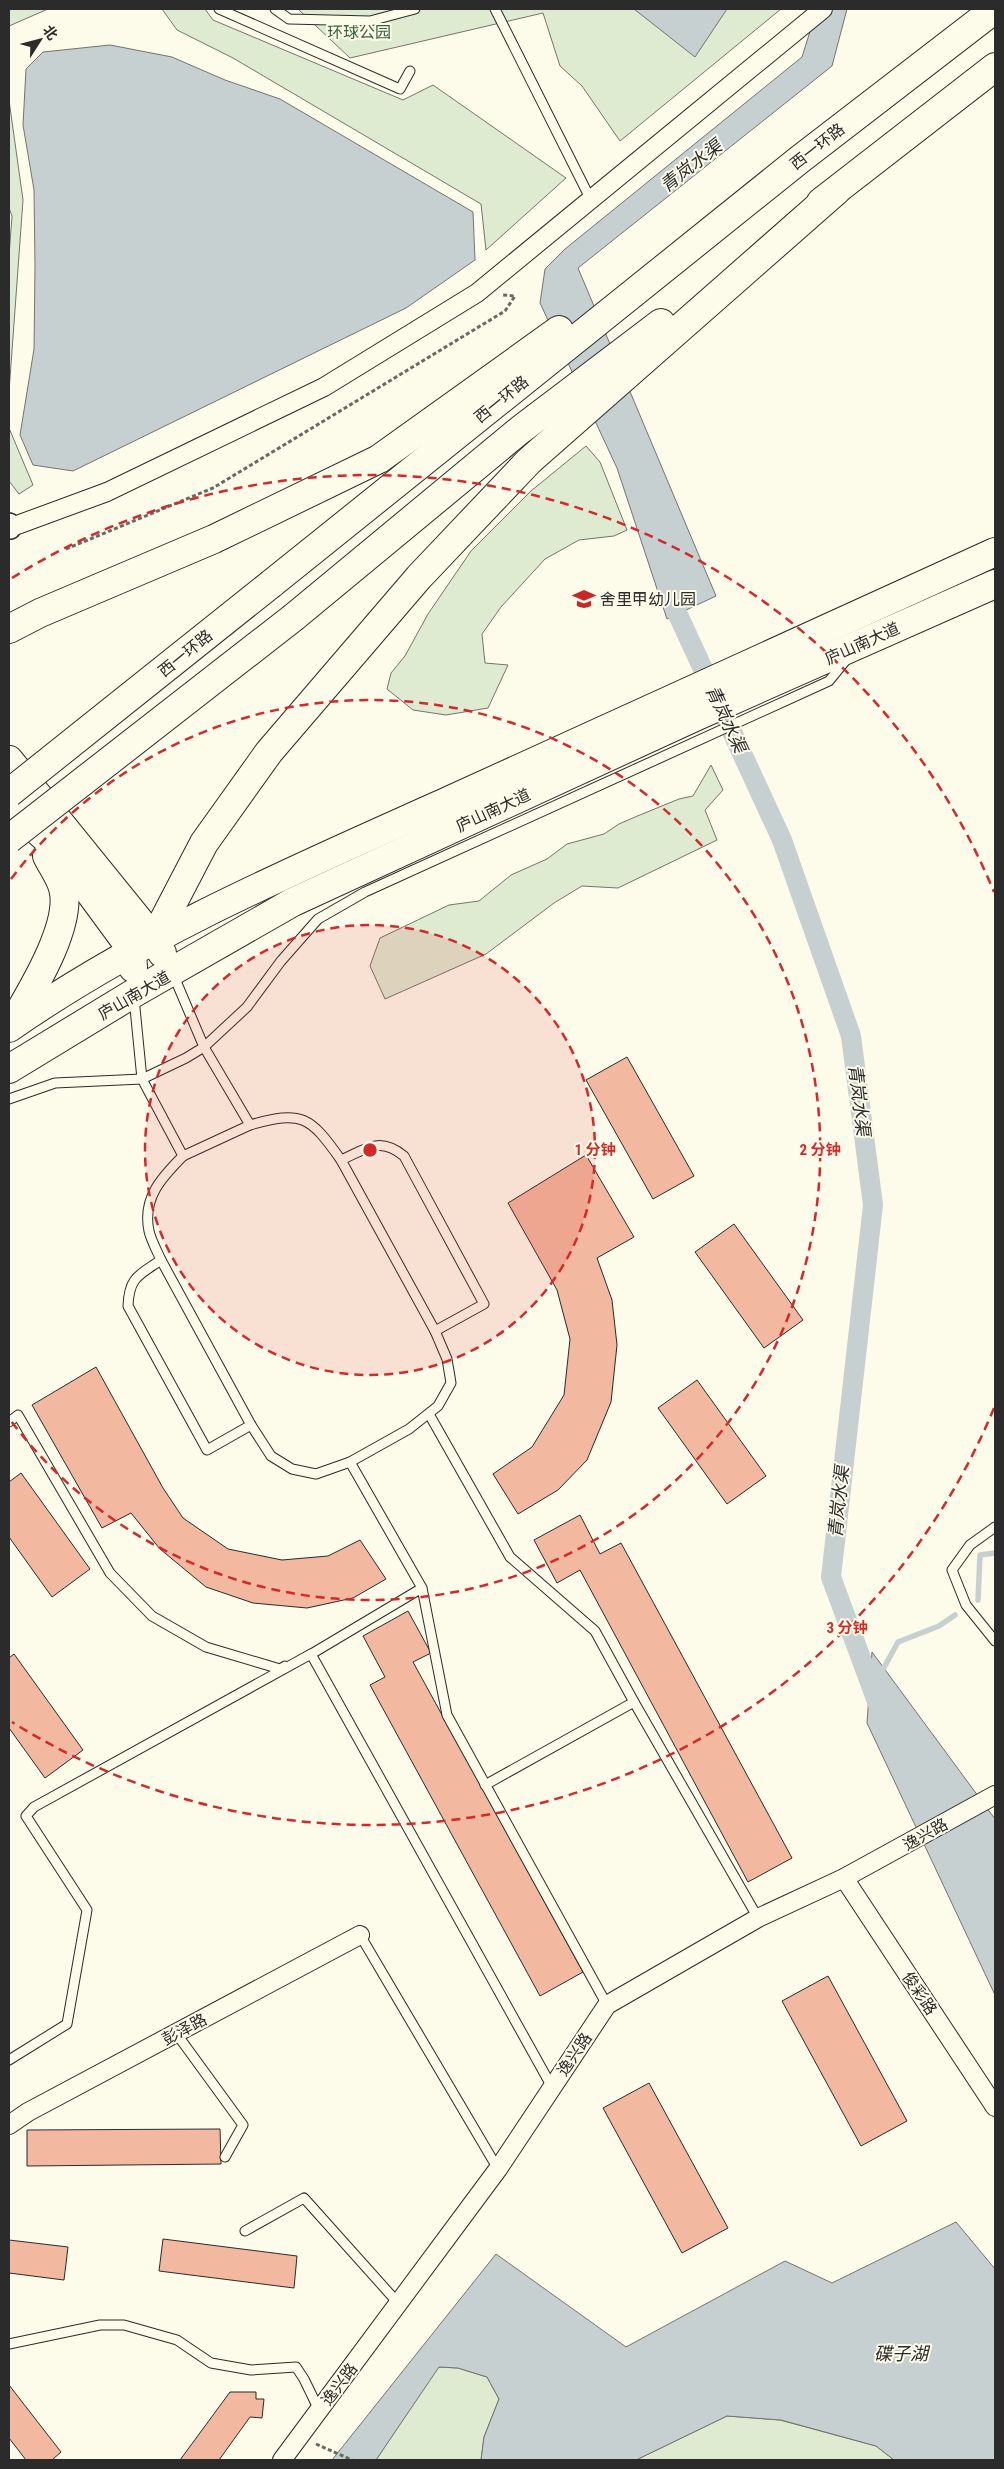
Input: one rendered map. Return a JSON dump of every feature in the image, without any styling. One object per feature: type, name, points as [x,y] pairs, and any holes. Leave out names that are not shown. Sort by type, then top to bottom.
[{"type":"highway","points":[[948,46],[986,9]]},
{"type":"highway","name":"西一环路","points":[[9,794],[799,160],[995,9]]},
{"type":"highway","points":[[9,839],[294,617],[520,430],[989,73]]},
{"type":"highway","points":[[9,629],[40,613],[214,540],[379,458],[799,160]]},
{"type":"highway","points":[[134,993],[143,944],[204,843],[269,752],[419,577],[529,460],[836,191]]},
{"type":"highway","name":"庐山南大道","points":[[10,1027],[77,982],[143,944],[290,872],[672,699],[757,688],[995,552]]},
{"type":"highway","name":"庐山南大道","points":[[9,1069],[134,993],[293,902],[757,688],[995,584]]},
{"type":"highway","points":[[9,760],[143,944]]},
{"type":"highway","points":[[9,794],[32,826],[63,888],[62,917],[49,959],[10,1027]]},
{"type":"highway","points":[[32,826],[57,848],[143,944],[172,972]]},
{"type":"street","points":[[9,526],[107,492],[324,387],[477,293],[589,194],[823,9]]},
{"type":"street","name":"逸兴路","points":[[282,2460],[498,2168],[606,2005],[758,1918],[844,1878],[995,1795]]},
{"type":"street","name":"俊彩路","points":[[844,1878],[995,2107]]},
{"type":"street","name":"彭泽路","points":[[9,2125],[28,2112],[360,1936]]},
{"type":"lane","points":[[219,9],[400,89],[410,71]]},
{"type":"lane","points":[[275,9],[289,19],[370,21],[415,9]]},
{"type":"lane","points":[[495,9],[589,194]]},
{"type":"lane","points":[[9,1099],[55,1083],[142,1080],[186,1058],[204,1047],[247,1007],[281,961],[318,919],[365,892],[692,742],[757,688]]},
{"type":"lane","points":[[172,972],[204,1047],[250,1125]]},
{"type":"lane","points":[[134,993],[142,1080],[183,1156]]},
{"type":"lane","points":[[280,1116],[303,1119],[324,1136],[341,1160],[435,1331],[447,1359],[451,1383],[438,1406],[429,1414],[409,1429],[350,1462],[316,1474],[292,1469],[271,1456],[252,1426],[161,1260],[149,1231],[148,1206],[159,1180],[183,1156],[250,1125],[280,1116]]},
{"type":"lane","points":[[341,1160],[377,1144],[392,1147],[404,1156],[484,1304],[435,1331]]},
{"type":"lane","points":[[161,1260],[136,1277],[128,1290],[128,1306],[170,1383],[207,1450],[252,1426]]},
{"type":"lane","points":[[429,1414],[510,1557],[595,1630],[634,1702],[758,1918]]},
{"type":"lane","points":[[9,1422],[18,1415],[110,1573],[152,1616],[206,1647],[280,1668],[311,1654]]},
{"type":"lane","points":[[350,1462],[422,1588],[447,1715],[606,2005]]},
{"type":"lane","points":[[995,1527],[970,1545],[952,1570],[968,1607],[995,1641]]},
{"type":"lane","points":[[9,2060],[67,2024],[87,1910],[26,1816],[34,1807],[311,1654],[422,1588]]},
{"type":"lane","points":[[311,1654],[552,2087]]},
{"type":"lane","points":[[486,1785],[634,1702]]},
{"type":"lane","points":[[360,1936],[498,2168]]},
{"type":"lane","points":[[176,2033],[243,2125],[225,2157]]},
{"type":"lane","points":[[245,2232],[304,2198],[398,2303]]},
{"type":"lane","points":[[9,2344],[100,2324],[124,2325],[177,2340],[211,2363],[251,2370],[296,2367],[319,2410]]},
{"type":"path","points":[[66,549],[213,488],[505,311],[515,296],[477,293]]},
{"type":"path","points":[[332,2452],[352,2460]]},
{"type":"green space","points":[[9,9],[48,9],[9,26]]},
{"type":"green space","points":[[162,9],[205,9],[213,20],[403,100],[433,85],[566,178],[486,250],[481,204],[233,58],[177,30]]},
{"type":"green space","name":"环球公园","points":[[298,9],[781,9],[620,141],[582,86],[560,66],[543,13],[350,58]]},
{"type":"green space","points":[[9,100],[23,200],[9,392],[9,256],[12,216],[9,208]]},
{"type":"green space","points":[[9,428],[33,485],[19,494],[9,481]]},
{"type":"green space","points":[[586,446],[600,462],[627,530],[614,536],[579,540],[545,559],[501,607],[482,634],[485,663],[508,665],[488,708],[446,715],[413,710],[387,689],[391,673],[405,656],[428,614],[471,551],[531,491]]},
{"type":"green space","points":[[711,765],[723,790],[705,810],[717,840],[618,888],[582,886],[554,903],[486,954],[385,999],[370,966],[380,938],[449,905],[479,901],[511,875],[547,859],[567,844],[604,834],[619,824],[635,817],[679,799],[693,796]]},
{"type":"green space","points":[[438,2367],[458,2368],[487,2377],[499,2399],[484,2437],[481,2460],[376,2460]]},
{"type":"green space","points":[[727,2416],[780,2420],[876,2446],[894,2460],[636,2460]]},
{"type":"water","points":[[634,9],[727,9],[695,57]]},
{"type":"water","points":[[817,9],[847,9],[832,66],[578,268],[716,596],[667,619],[617,468],[540,303],[545,269],[565,249],[802,57]]},
{"type":"water","points":[[110,45],[172,57],[225,80],[280,99],[473,212],[475,260],[406,308],[73,471],[33,465],[20,435],[34,349],[34,190],[23,125],[26,69],[43,52]]},
{"type":"water","points":[[872,1652],[995,1819],[995,1995],[867,1723]]},
{"type":"water","name":"碟子湖","points":[[956,2222],[995,2269],[995,2460],[894,2460],[876,2446],[781,2420],[727,2416],[636,2460],[481,2460],[484,2437],[499,2399],[487,2377],[458,2368],[439,2367],[376,2460],[332,2460],[496,2254],[626,2347],[785,2261],[832,2283]]},
{"type":"building","points":[[627,1057],[694,1176],[653,1199],[586,1080]]},
{"type":"building","points":[[586,1155],[634,1237],[597,1258],[612,1300],[617,1345],[611,1402],[587,1460],[558,1490],[518,1514],[493,1474],[532,1447],[564,1395],[570,1339],[557,1290],[508,1203]]},
{"type":"building","points":[[734,1224],[803,1320],[764,1348],[695,1252]]},
{"type":"building","points":[[96,1367],[163,1488],[183,1518],[228,1549],[282,1560],[328,1556],[360,1540],[386,1579],[353,1598],[307,1608],[253,1603],[206,1587],[160,1549],[131,1513],[102,1528],[32,1405]]},
{"type":"building","points":[[697,1380],[766,1476],[727,1504],[658,1408]]},
{"type":"building","points":[[21,1473],[90,1569],[52,1597],[9,1537],[9,1482]]},
{"type":"building","points":[[580,1515],[600,1554],[621,1543],[792,1858],[748,1882],[580,1570],[557,1583],[534,1540]]},
{"type":"building","points":[[408,1611],[431,1653],[413,1662],[583,1972],[540,1996],[370,1685],[385,1677],[363,1636]]},
{"type":"building","points":[[14,1654],[83,1750],[45,1778],[9,1728],[9,1658]]},
{"type":"building","points":[[828,1976],[907,2121],[861,2146],[782,2001]]},
{"type":"building","points":[[649,2083],[728,2228],[682,2253],[603,2108]]},
{"type":"building","points":[[220,2129],[221,2164],[27,2166],[27,2130]]},
{"type":"building","points":[[163,2239],[297,2256],[294,2288],[159,2271]]},
{"type":"building","points":[[9,2240],[68,2247],[64,2280],[9,2273]]},
{"type":"building","points":[[9,2385],[61,2452],[52,2460],[26,2460],[9,2438]]},
{"type":"building","points":[[230,2392],[256,2392],[256,2399],[264,2399],[262,2418],[250,2417],[219,2460],[180,2460]]},
{"type":"waterway","name":"青岚水渠","points":[[667,591],[782,840],[851,1036],[873,1205],[831,1577],[879,1707]]},
{"type":"waterway","points":[[978,1600],[980,1555],[995,1553]]},
{"type":"waterway","points":[[881,1673],[898,1642],[939,1626],[955,1615]]},
{"type":"place","name":"舍里甲幼儿园","points":[[584,599]]}]
